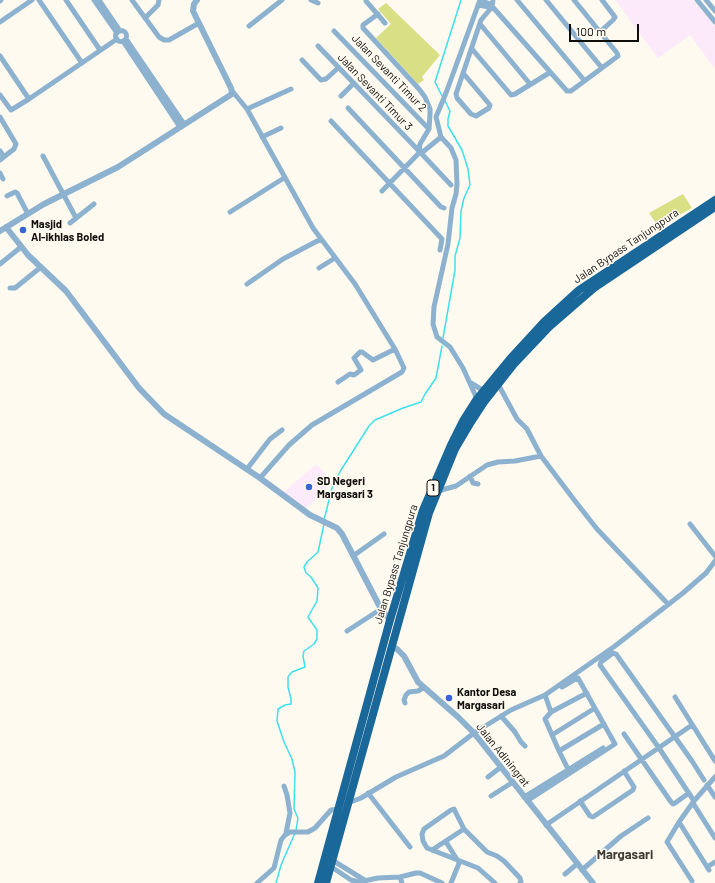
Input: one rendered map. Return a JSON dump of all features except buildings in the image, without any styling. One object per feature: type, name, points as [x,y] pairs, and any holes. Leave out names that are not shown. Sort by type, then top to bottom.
[{"type":"highway","name":"Jalan Bypass Tanjungpura","points":[[318,883],[390,620],[423,510],[463,421],[477,399],[510,359],[544,322],[579,290],[715,200]]},
{"type":"highway","name":"Jalan Bypass Tanjungpura","points":[[326,883],[429,513],[455,449],[470,422],[514,364],[549,327],[573,305],[594,288],[715,207]]},
{"type":"street","points":[[0,22],[32,0]]},
{"type":"street","points":[[39,0],[82,63]]},
{"type":"street","points":[[66,0],[100,50]]},
{"type":"street","points":[[94,0],[118,34]]},
{"type":"street","points":[[99,0],[118,34],[120,41],[125,40]]},
{"type":"street","points":[[132,0],[159,37],[166,41],[199,23]]},
{"type":"street","points":[[145,18],[158,5],[159,0]]},
{"type":"street","points":[[198,0],[194,4],[193,11],[233,92],[247,110],[313,228],[355,284],[395,349],[404,368],[403,371],[312,426],[289,445],[260,478]]},
{"type":"street","points":[[272,0],[276,5]]},
{"type":"street","points":[[249,26],[282,0]]},
{"type":"street","points":[[311,0],[318,3]]},
{"type":"street","points":[[463,74],[490,104],[489,108],[476,116],[473,116],[456,95],[463,74],[472,49],[480,24],[492,7],[493,0]]},
{"type":"street","points":[[517,0],[584,80]]},
{"type":"street","points":[[546,0],[602,68]]},
{"type":"street","points":[[477,399],[471,383],[452,350],[437,337],[433,324],[434,307],[448,244],[452,208],[458,184],[455,156],[451,148],[441,138],[436,117],[479,2],[492,7],[567,92],[571,91],[618,56],[574,0]]},
{"type":"street","points":[[600,32],[615,17],[602,0]]},
{"type":"street","points":[[696,0],[715,22]]},
{"type":"street","points":[[706,0],[715,11]]},
{"type":"street","points":[[366,1],[385,23]]},
{"type":"street","points":[[378,14],[363,25],[362,28],[419,89],[425,97],[430,109],[429,129],[420,144],[419,151],[405,168],[382,191]]},
{"type":"street","points":[[480,24],[530,84]]},
{"type":"street","points":[[0,95],[12,110],[82,63],[123,31],[126,33],[125,40],[182,126]]},
{"type":"street","name":"Jalan Sevanti Timur 2","points":[[334,31],[429,129]]},
{"type":"street","name":"Jalan Sevanti Timur 3","points":[[318,46],[451,185]]},
{"type":"street","points":[[472,49],[511,95],[549,73]]},
{"type":"street","points":[[0,56],[29,99]]},
{"type":"street","points":[[302,60],[321,80],[326,79],[338,68]]},
{"type":"street","points":[[341,96],[354,84]]},
{"type":"street","points":[[247,110],[291,89]]},
{"type":"street","points":[[233,92],[231,95],[118,167],[63,195],[3,229],[66,291],[139,388],[164,414],[184,429],[247,469],[300,508],[337,528],[342,534],[382,610],[390,620]]},
{"type":"street","points":[[348,108],[441,207],[444,208]]},
{"type":"street","points":[[0,116],[16,144],[14,149],[2,159],[0,151]]},
{"type":"street","points":[[331,121],[442,239],[440,250]]},
{"type":"street","points":[[262,136],[281,128]]},
{"type":"street","points":[[419,151],[424,151],[441,138]]},
{"type":"street","points":[[43,156],[76,218]]},
{"type":"street","points":[[230,212],[284,178]]},
{"type":"street","points":[[6,196],[17,193],[28,214]]},
{"type":"street","points":[[70,223],[94,204]]},
{"type":"street","points":[[247,284],[283,259],[321,239]]},
{"type":"street","points":[[0,264],[21,248]]},
{"type":"street","points":[[319,268],[335,258]]},
{"type":"street","points":[[10,288],[15,288],[41,267]]},
{"type":"street","points":[[338,382],[350,374],[354,376],[361,370],[354,358],[360,352],[374,360],[395,349]]},
{"type":"street","points":[[471,383],[484,391]]},
{"type":"street","points":[[498,384],[512,412],[527,429],[541,456],[597,529],[668,604]]},
{"type":"street","points":[[247,469],[270,440],[282,430]]},
{"type":"street","points":[[438,490],[456,486],[487,465],[541,456]]},
{"type":"street","points":[[470,476],[473,483],[478,484]]},
{"type":"street","points":[[690,524],[715,556]]},
{"type":"street","points":[[353,556],[384,534]]},
{"type":"street","points":[[545,696],[615,646],[668,604],[704,575],[715,561]]},
{"type":"street","points":[[347,631],[382,610]]},
{"type":"street","name":"Jalan Adiningrat","points":[[392,647],[397,649],[404,656],[414,677],[423,688],[458,717],[474,733],[593,883]]},
{"type":"street","points":[[704,780],[675,736],[616,654],[613,653],[601,662],[600,665],[689,793],[715,838]]},
{"type":"street","points":[[348,803],[396,777],[444,756],[474,733],[501,716],[524,703],[545,696],[578,678],[614,742],[526,799]]},
{"type":"street","points":[[405,703],[404,700],[409,692],[418,691],[423,688]]},
{"type":"street","points":[[569,771],[545,721],[546,716],[587,692]]},
{"type":"street","points":[[545,696],[551,712]]},
{"type":"street","points":[[675,697],[715,761]]},
{"type":"street","points":[[552,734],[595,708]]},
{"type":"street","points":[[501,716],[525,746]]},
{"type":"street","points":[[559,751],[604,724]]},
{"type":"street","points":[[546,825],[692,725]]},
{"type":"street","points":[[624,734],[672,804],[689,793]]},
{"type":"street","points":[[488,777],[501,767]]},
{"type":"street","points":[[580,802],[590,816],[593,817],[633,790],[634,788],[624,771]]},
{"type":"street","points":[[692,881],[667,842],[678,822],[715,776]]},
{"type":"street","points":[[491,796],[513,782]]},
{"type":"street","points":[[707,785],[715,797]]},
{"type":"street","points":[[284,786],[290,812],[288,833]]},
{"type":"street","points":[[368,793],[410,847]]},
{"type":"street","points":[[257,883],[274,868],[282,838],[288,833],[305,833],[315,828],[331,810],[338,810]]},
{"type":"street","points":[[495,883],[478,868],[426,847],[422,834],[423,831],[451,810],[455,810],[464,829],[487,852],[504,861],[520,878],[520,883]]},
{"type":"street","points":[[582,870],[617,839],[648,818]]},
{"type":"street","points":[[678,822],[708,868],[715,862]]},
{"type":"street","points":[[432,850],[464,829]]},
{"type":"street","points":[[446,842],[459,861]]},
{"type":"street","points":[[451,883],[459,861]]},
{"type":"street","points":[[331,863],[366,881],[378,878],[400,877],[412,873],[420,873],[442,883]]},
{"type":"street","points":[[565,874],[577,864]]},
{"type":"street","points":[[400,877],[402,883]]},
{"type":"shaded area","points":[[615,0],[693,0],[715,26],[715,69],[690,35],[658,58]]},
{"type":"shaded area","name":"SD Negeri Margasari 3","points":[[316,464],[333,482],[305,510],[284,492]]},
{"type":"green space","points":[[386,3],[440,55],[422,77],[424,80],[418,84],[376,38],[391,24],[378,9]]},
{"type":"green space","points":[[683,194],[692,208],[667,222],[656,223],[649,213]]},
{"type":"waterway","points":[[442,96],[435,82],[461,0]]},
{"type":"waterway","points":[[443,338],[455,270],[455,256],[460,238],[461,211],[464,198],[470,185],[468,169],[462,150],[448,126],[450,111],[445,101]]},
{"type":"waterway","points":[[324,520],[332,488],[341,470],[369,426],[375,420],[421,402],[436,378],[442,346]]},
{"type":"waterway","points":[[296,830],[298,818],[294,809],[295,772],[292,759],[277,721],[278,709],[285,705],[291,704],[288,677],[292,672],[305,667],[303,656],[304,651],[314,644],[317,639],[317,630],[308,617],[317,601],[318,588],[311,577],[306,573],[304,567],[307,562],[318,552],[324,524]]},
{"type":"waterway","points":[[276,883],[281,865],[295,833]]},
{"type":"place","name":"Masjid Al-ikhlas Boled","points":[[23,230]]},
{"type":"place","name":"SD Negeri Margasari 3","points":[[309,487]]},
{"type":"place","name":"Kantor Desa Margasari","points":[[449,698]]},
{"type":"district","name":"Margasari","points":[[625,855]]}]
